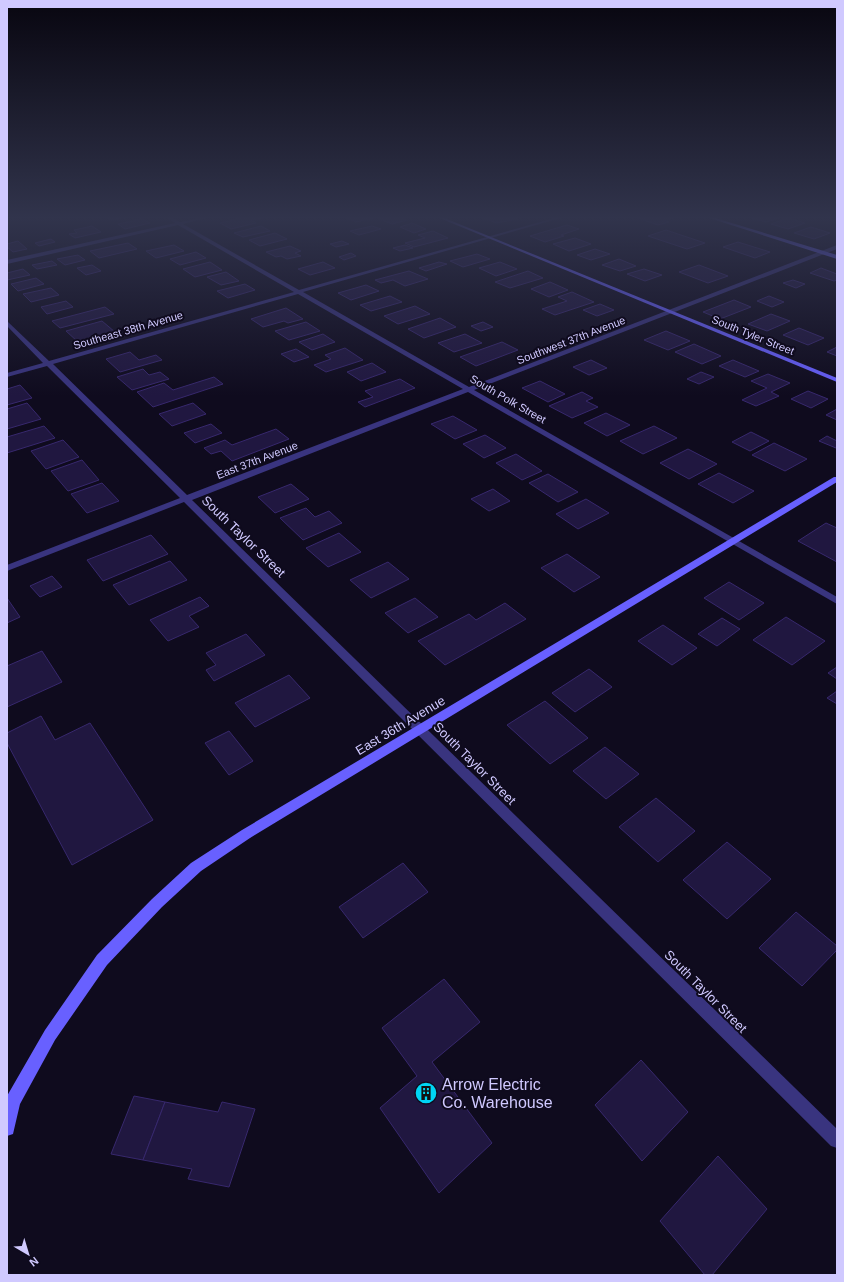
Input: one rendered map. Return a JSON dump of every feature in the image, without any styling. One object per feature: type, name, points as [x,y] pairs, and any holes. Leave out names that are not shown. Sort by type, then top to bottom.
[{"type":"main road","name":"South Tyler Street","points":[[584,277],[837,380]]},
{"type":"main road","name":"East 36th Avenue","points":[[7,1128],[13,1102],[47,1042],[102,960],[157,903],[196,867],[246,834],[837,479]]},
{"type":"street","name":"South Polk Street","points":[[273,277],[837,601]]},
{"type":"street","name":"Southeast 38th Avenue","points":[[7,375],[353,277]]},
{"type":"street","name":"Southwest 37th Avenue","points":[[470,390],[761,277]]},
{"type":"street","name":"South Taylor Street","points":[[7,323],[837,1140]]},
{"type":"street","name":"East 37th Avenue","points":[[7,568],[470,390]]},
{"type":"building","points":[[7,277],[22,277],[7,280]]},
{"type":"building","points":[[207,277],[233,277],[239,281],[221,285]]},
{"type":"building","points":[[387,277],[423,277],[428,279],[405,286],[393,280],[381,283],[375,280]]},
{"type":"building","points":[[511,277],[543,278],[510,288],[495,282]]},
{"type":"building","points":[[634,277],[657,277],[645,281]]},
{"type":"building","points":[[692,277],[726,277],[708,283]]},
{"type":"building","points":[[821,277],[837,277],[837,280],[834,281]]},
{"type":"building","points":[[36,278],[44,284],[18,291],[11,284]]},
{"type":"building","points":[[793,280],[805,284],[796,288],[783,283]]},
{"type":"building","points":[[550,282],[568,290],[549,297],[531,289]]},
{"type":"building","points":[[245,284],[255,290],[228,298],[217,291]]},
{"type":"building","points":[[366,285],[379,291],[351,300],[338,293]]},
{"type":"building","points":[[51,288],[59,295],[31,302],[23,294]]},
{"type":"building","points":[[572,292],[594,302],[555,315],[542,309],[567,301],[558,297]]},
{"type":"building","points":[[390,296],[402,302],[371,311],[360,305]]},
{"type":"building","points":[[769,296],[784,302],[772,307],[757,301]]},
{"type":"building","points":[[734,300],[751,307],[720,319],[703,312]]},
{"type":"building","points":[[66,301],[73,307],[47,314],[41,307]]},
{"type":"building","points":[[600,304],[614,310],[597,316],[583,310]]},
{"type":"building","points":[[415,306],[430,314],[398,324],[384,316]]},
{"type":"building","points":[[105,307],[114,314],[60,328],[52,321]]},
{"type":"building","points":[[286,308],[303,319],[288,323],[284,321],[263,327],[251,319]]},
{"type":"building","points":[[771,314],[790,321],[767,331],[748,324]]},
{"type":"building","points":[[440,318],[456,327],[424,338],[408,329]]},
{"type":"building","points":[[102,321],[115,332],[78,342],[66,331]]},
{"type":"building","points":[[306,322],[320,331],[289,340],[275,331]]},
{"type":"building","points":[[483,322],[493,327],[481,331],[471,326]]},
{"type":"building","points":[[799,328],[824,338],[808,345],[783,335]]},
{"type":"building","points":[[666,331],[690,341],[668,350],[644,340]]},
{"type":"building","points":[[323,334],[335,342],[312,350],[299,342]]},
{"type":"building","points":[[465,334],[482,343],[454,352],[438,343]]},
{"type":"building","points":[[502,342],[518,350],[476,366],[460,357]]},
{"type":"building","points":[[694,344],[721,356],[702,364],[675,352]]},
{"type":"building","points":[[837,347],[837,356],[827,352]]},
{"type":"building","points":[[345,348],[363,360],[326,372],[314,365],[331,359],[325,355]]},
{"type":"building","points":[[296,349],[309,357],[294,362],[281,354]]},
{"type":"building","points":[[130,352],[139,360],[156,355],[162,360],[120,372],[106,359]]},
{"type":"building","points":[[591,360],[607,368],[589,375],[573,367]]},
{"type":"building","points":[[733,360],[759,371],[745,377],[719,366]]},
{"type":"building","points":[[372,363],[386,372],[361,381],[347,372]]},
{"type":"building","points":[[143,369],[149,375],[160,372],[169,379],[132,390],[117,377]]},
{"type":"building","points":[[701,372],[714,377],[699,384],[687,379]]},
{"type":"building","points":[[768,374],[790,383],[771,392],[779,396],[756,406],[742,400],[767,388],[751,381]]},
{"type":"building","points":[[214,377],[223,384],[153,407],[137,392],[164,383],[173,390]]},
{"type":"building","points":[[400,379],[415,388],[365,407],[358,402],[373,397],[365,391]]},
{"type":"building","points":[[540,381],[565,394],[548,402],[522,388]]},
{"type":"building","points":[[20,385],[32,398],[7,405],[7,389]]},
{"type":"building","points":[[808,391],[828,399],[811,408],[791,399]]},
{"type":"building","points":[[582,392],[593,398],[586,401],[598,407],[572,418],[549,406]]},
{"type":"building","points":[[27,403],[41,419],[7,429],[7,409]]},
{"type":"building","points":[[193,403],[206,414],[172,426],[159,414]]},
{"type":"building","points":[[837,409],[837,420],[826,415]]},
{"type":"building","points":[[606,413],[630,425],[607,436],[584,423]]},
{"type":"building","points":[[453,416],[477,430],[455,439],[431,424]]},
{"type":"building","points":[[211,424],[222,433],[195,443],[184,433]]},
{"type":"building","points":[[44,426],[55,438],[7,453],[7,437]]},
{"type":"building","points":[[654,426],[677,438],[643,454],[620,441]]},
{"type":"building","points":[[276,429],[289,439],[232,461],[221,451],[211,454],[204,448],[225,440],[232,445]]},
{"type":"building","points":[[751,432],[769,441],[750,451],[732,442]]},
{"type":"building","points":[[485,435],[506,448],[484,458],[463,444]]},
{"type":"building","points":[[827,436],[837,441],[837,448],[819,441]]},
{"type":"building","points":[[63,440],[79,457],[46,469],[31,451]]},
{"type":"building","points":[[774,443],[807,459],[785,471],[752,455]]},
{"type":"building","points":[[688,449],[717,464],[689,479],[660,463]]},
{"type":"building","points":[[516,454],[542,471],[522,480],[496,463]]},
{"type":"building","points":[[82,460],[99,480],[68,491],[51,471]]},
{"type":"building","points":[[719,473],[754,491],[733,503],[698,484]]},
{"type":"building","points":[[548,474],[578,492],[558,502],[529,483]]},
{"type":"building","points":[[102,483],[119,501],[87,513],[71,494]]},
{"type":"building","points":[[291,484],[309,499],[275,513],[258,497]]},
{"type":"building","points":[[493,489],[510,501],[489,511],[471,499]]},
{"type":"building","points":[[586,499],[609,513],[578,529],[556,514]]},
{"type":"building","points":[[306,508],[315,517],[329,511],[342,523],[303,540],[280,518]]},
{"type":"building","points":[[826,523],[837,528],[837,562],[798,541]]},
{"type":"building","points":[[339,533],[361,552],[328,567],[306,548]]},
{"type":"building","points":[[151,535],[168,554],[103,581],[87,560]]},
{"type":"building","points":[[567,554],[600,577],[574,592],[541,568]]},
{"type":"building","points":[[170,561],[187,580],[129,605],[113,585]]},
{"type":"building","points":[[388,562],[409,579],[371,598],[350,580]]},
{"type":"building","points":[[52,576],[62,587],[40,597],[30,586]]},
{"type":"building","points":[[729,582],[764,603],[739,620],[704,598]]},
{"type":"building","points":[[200,597],[209,606],[189,616],[199,627],[168,641],[150,620]]},
{"type":"building","points":[[7,598],[20,617],[7,623]]},
{"type":"building","points":[[415,598],[438,617],[408,633],[385,613]]},
{"type":"building","points":[[505,603],[526,619],[445,665],[418,641],[469,614],[476,620]]},
{"type":"building","points":[[786,617],[825,641],[792,665],[753,640]]},
{"type":"building","points":[[722,618],[740,629],[717,646],[698,634]]},
{"type":"building","points":[[663,625],[697,648],[672,665],[638,641]]},
{"type":"building","points":[[246,634],[265,655],[214,681],[206,670],[216,665],[206,653]]},
{"type":"building","points":[[42,651],[62,682],[7,707],[7,666]]},
{"type":"building","points":[[837,667],[837,679],[828,673]]},
{"type":"building","points":[[589,669],[612,687],[575,712],[552,693]]},
{"type":"building","points":[[289,675],[310,698],[255,727],[235,703]]},
{"type":"building","points":[[837,691],[837,704],[827,698]]},
{"type":"building","points":[[545,701],[588,738],[550,764],[507,725]]},
{"type":"building","points":[[41,716],[55,740],[90,723],[153,820],[72,865],[7,743],[7,733]]},
{"type":"building","points":[[229,731],[253,761],[229,775],[205,743]]},
{"type":"building","points":[[605,747],[639,774],[606,799],[573,771]]},
{"type":"building","points":[[656,798],[695,831],[658,862],[619,827]]},
{"type":"building","points":[[727,842],[771,879],[727,919],[683,880]]},
{"type":"building","points":[[403,863],[428,892],[363,938],[339,907]]},
{"type":"building","points":[[796,912],[837,946],[837,950],[802,986],[759,948]]},
{"type":"building","name":"Arrow Electric Co. Warehouse","points":[[444,979],[480,1022],[432,1062],[492,1143],[439,1193],[380,1108],[417,1076],[382,1028]]},
{"type":"building","points":[[641,1060],[688,1112],[642,1161],[595,1105]]},
{"type":"building","points":[[134,1096],[165,1102],[143,1160],[111,1154]]},
{"type":"building","points":[[165,1102],[218,1112],[222,1102],[255,1109],[229,1187],[188,1179],[192,1169],[143,1160]]},
{"type":"building","points":[[718,1156],[767,1209],[712,1275],[705,1275],[660,1221]]},
{"type":"place","name":"Arrow Electric Co. Warehouse","points":[[426,1093]]}]
